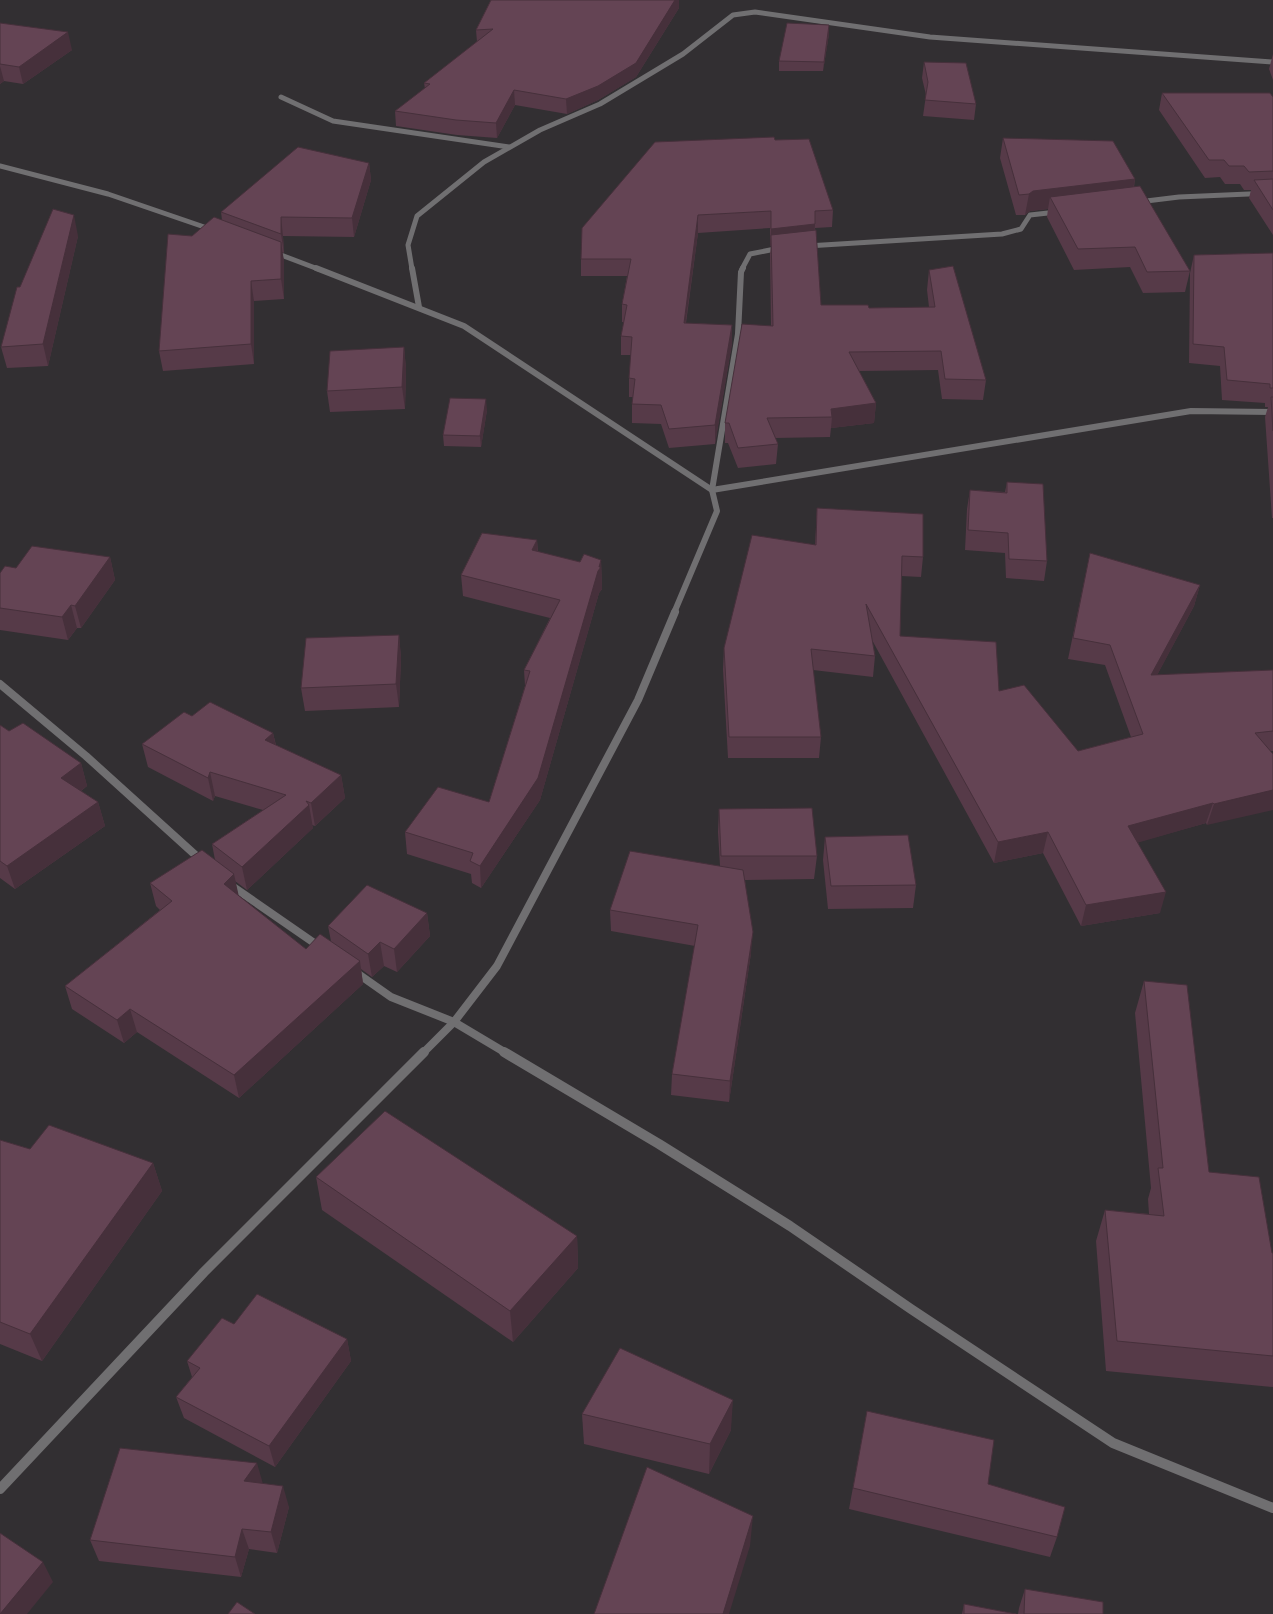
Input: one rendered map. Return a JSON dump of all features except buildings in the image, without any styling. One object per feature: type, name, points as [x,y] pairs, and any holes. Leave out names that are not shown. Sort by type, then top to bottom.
[{"type":"street","points":[[419,307],[408,245],[417,216],[484,162],[540,130],[600,104],[650,75],[683,54],[733,15],[755,12],[930,37],[1273,62]]},
{"type":"street","points":[[281,97],[333,121],[509,148]]},
{"type":"street","points":[[0,166],[61,181],[179,217],[222,233]]},
{"type":"street","points":[[1132,203],[1179,197],[1273,193]]},
{"type":"street","points":[[801,246],[1002,234],[1020,229],[1030,215],[1062,211]]},
{"type":"street","points":[[0,1489],[204,1272],[454,1022],[497,966],[638,700],[717,511],[712,490],[738,334],[741,272],[750,254],[786,247]]},
{"type":"street","points":[[266,250],[419,307],[464,326],[712,490],[1192,411],[1273,412]]},
{"type":"street","points":[[0,684],[86,756],[210,868]]},
{"type":"street","points":[[222,879],[326,952]]},
{"type":"street","points":[[345,965],[391,997],[454,1022],[659,1144],[790,1226],[911,1309],[1113,1443],[1273,1508]]}]
